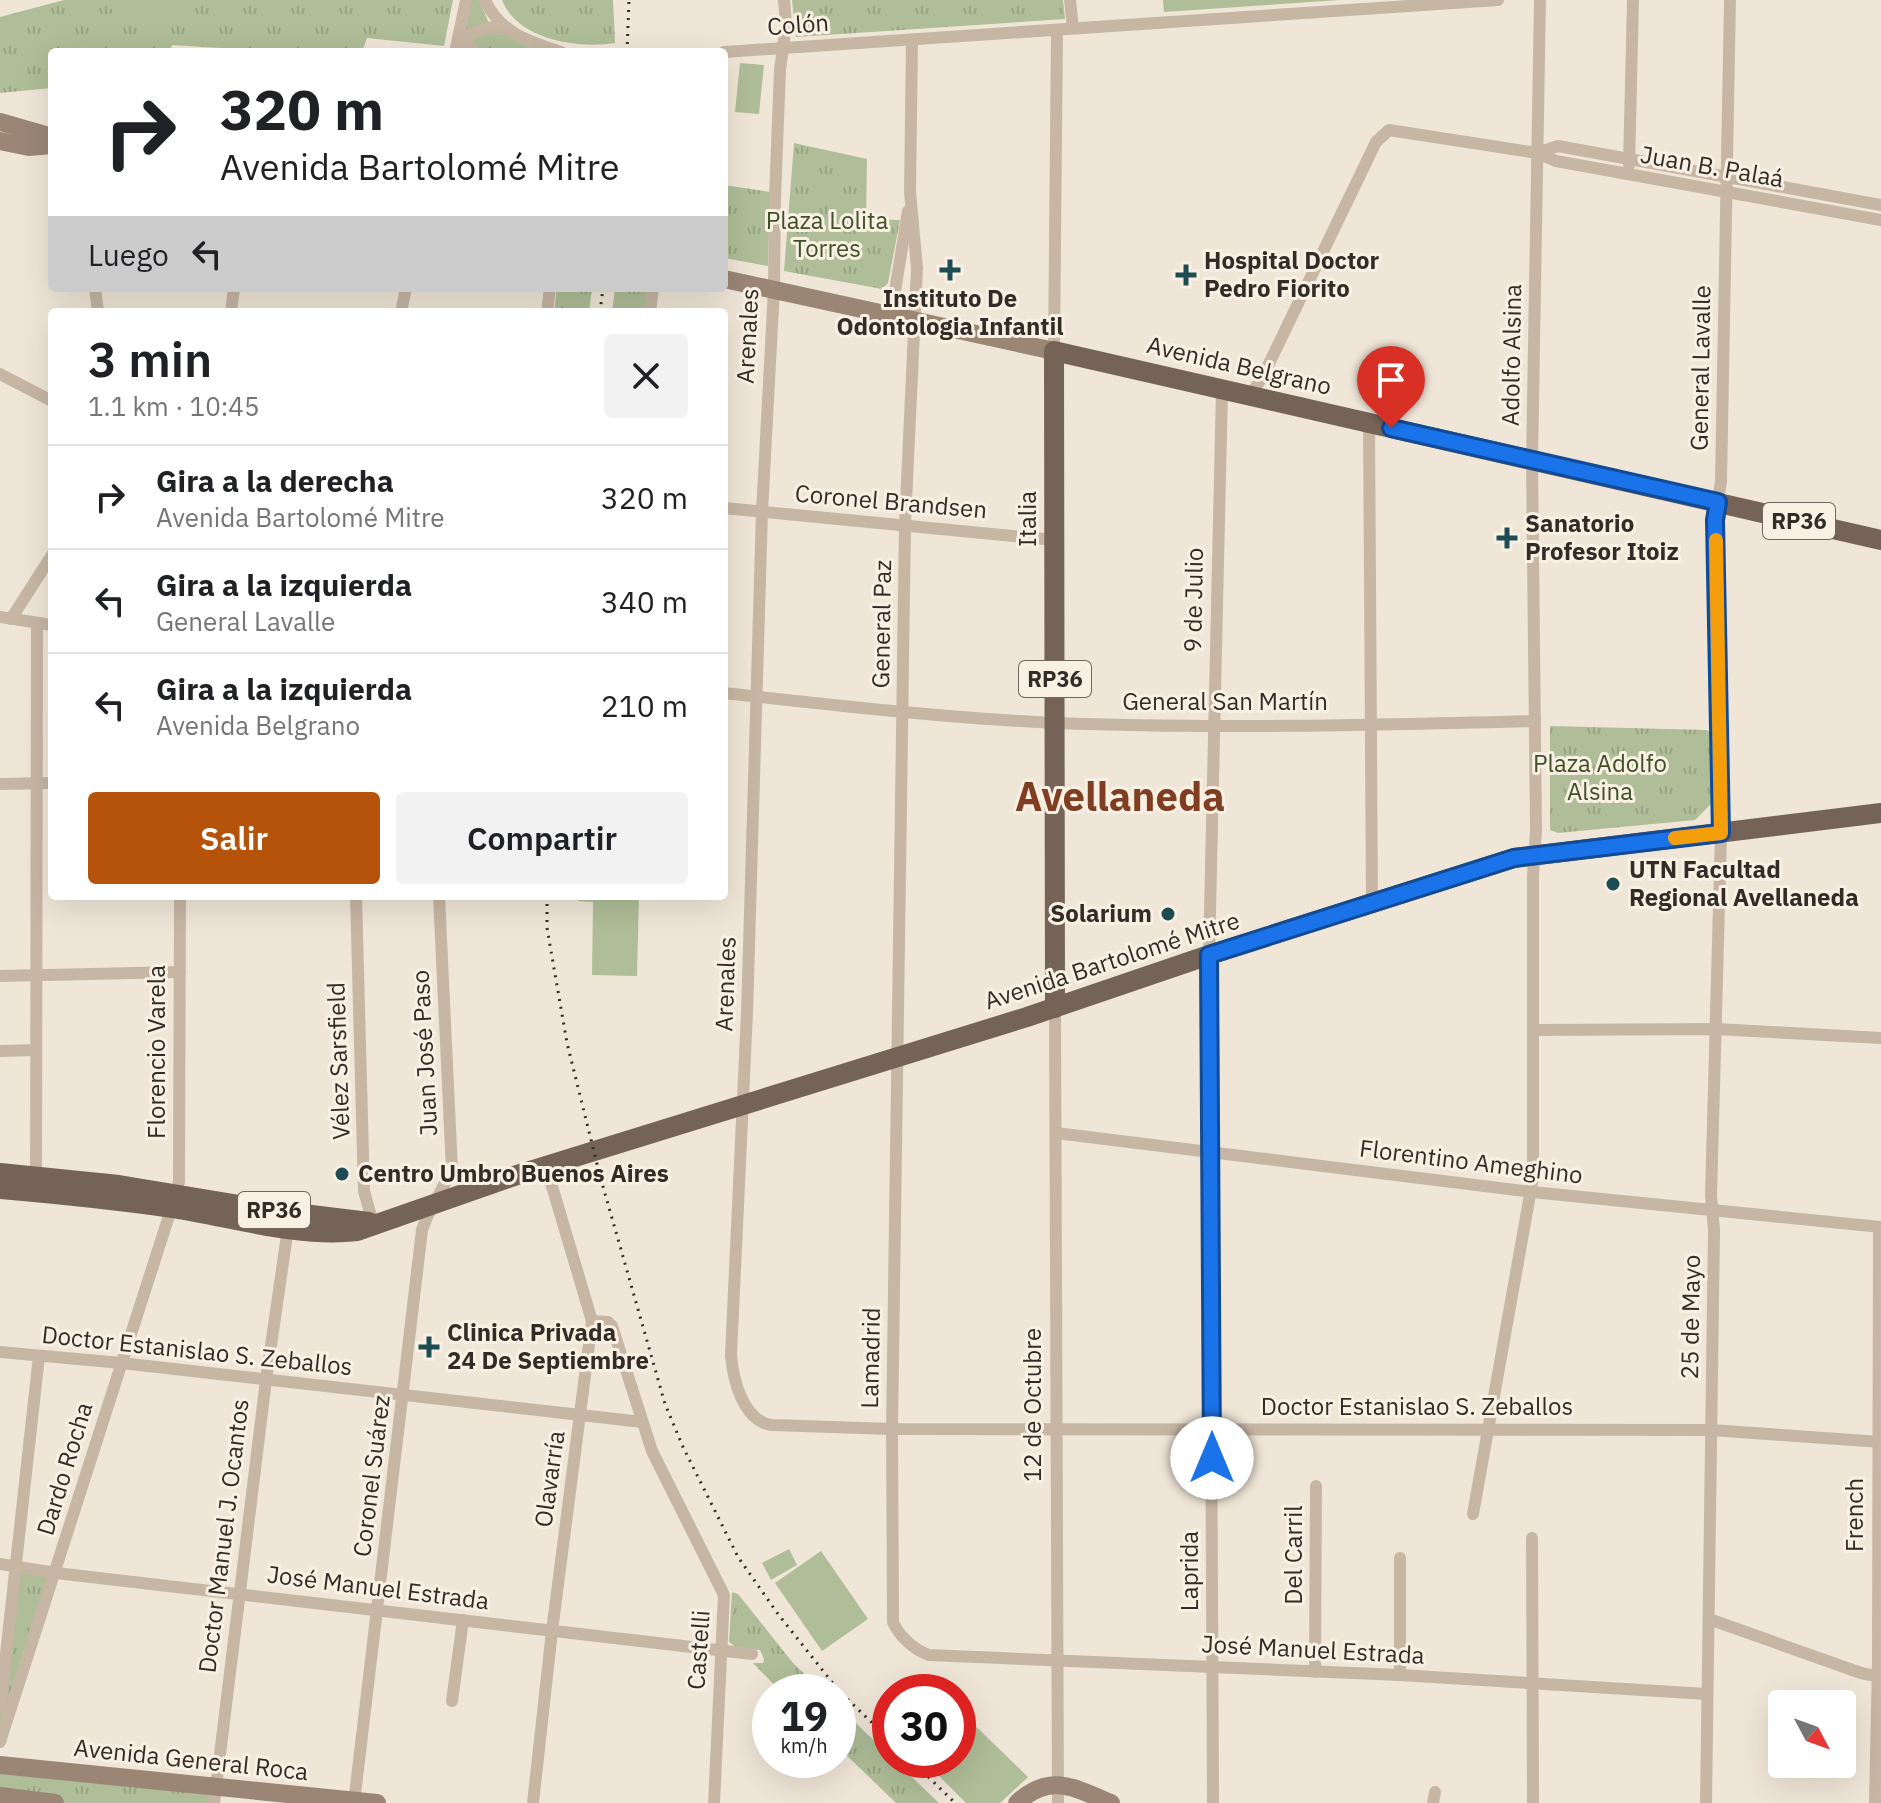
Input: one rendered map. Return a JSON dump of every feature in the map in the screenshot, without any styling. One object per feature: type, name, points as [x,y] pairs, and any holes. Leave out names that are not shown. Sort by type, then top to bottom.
[{"type":"main road","points":[[0,122],[48,136]]},
{"type":"main road","points":[[0,141],[29,147],[48,145]]},
{"type":"main road","name":"Avenida Belgrano","points":[[728,280],[1881,540]]},
{"type":"main road","name":"Italia","points":[[1054,351],[1055,1008]]},
{"type":"main road","name":"Avenida Bartolomé Mitre","points":[[0,1189],[36,1184],[119,1185],[288,1228],[340,1233],[357,1231],[546,1166],[1055,1008],[1209,955],[1514,858],[1881,813]]},
{"type":"main road","name":"Avenida Bartolomé Mitre","points":[[0,1173],[36,1184]]},
{"type":"main road","name":"Avenida Bartolomé Mitre","points":[[174,1201],[373,1223]]},
{"type":"main road","name":"Avenida General Roca","points":[[0,1765],[215,1795],[377,1803]]},
{"type":"main road","points":[[1017,1803],[1037,1788],[1058,1784],[1111,1803]]},
{"type":"main road","points":[[0,1796],[55,1803]]},
{"type":"street","points":[[459,40],[466,0]]},
{"type":"street","points":[[485,0],[494,18],[506,30]]},
{"type":"street","name":"Arenales","points":[[742,1106],[762,512],[774,289],[775,198],[786,24],[784,0]]},
{"type":"street","points":[[1070,0],[1073,28]]},
{"type":"street","name":"Colón","points":[[728,52],[1498,0]]},
{"type":"street","name":"Adolfo Alsina","points":[[1473,1514],[1532,1192],[1535,721],[1532,460],[1540,0]]},
{"type":"street","points":[[1628,174],[1633,0]]},
{"type":"street","name":"General Lavalle","points":[[1721,833],[1715,520],[1721,481],[1730,0]]},
{"type":"street","points":[[459,40],[489,26],[551,48]]},
{"type":"street","name":"Italia","points":[[1054,351],[1057,30]]},
{"type":"street","name":"General Paz","points":[[898,1057],[905,524],[917,258],[910,192],[912,40]]},
{"type":"street","name":"Juan B. Palaá","points":[[1250,396],[1263,376],[1376,142],[1389,130],[1537,153],[1556,161],[1881,220]]},
{"type":"street","name":"Juan B. Palaá","points":[[1537,153],[1558,146],[1881,205]]},
{"type":"street","name":"General Paz","points":[[891,316],[910,192]]},
{"type":"street","points":[[0,374],[48,399]]},
{"type":"street","name":"9 de Julio","points":[[1209,955],[1222,389]]},
{"type":"street","points":[[1369,423],[1372,903]]},
{"type":"street","name":"Coronel Brandsen","points":[[728,508],[1054,540]]},
{"type":"street","points":[[48,560],[6,618],[48,624]]},
{"type":"street","points":[[36,1184],[37,623]]},
{"type":"street","name":"General San Martín","points":[[728,693],[903,712],[1055,723],[1214,726],[1535,721]]},
{"type":"street","points":[[0,784],[48,783]]},
{"type":"street","name":"25 de Mayo","points":[[1706,1803],[1712,1210],[1721,833]]},
{"type":"street","name":"Florencio Varela","points":[[174,1201],[179,1181],[180,900]]},
{"type":"street","name":"Vélez Sarsfield","points":[[356,900],[364,1191],[373,1223]]},
{"type":"street","name":"Juan José Paso","points":[[433,1204],[450,1175],[452,1163],[439,900]]},
{"type":"street","name":"Laprida","points":[[1209,955],[1213,1803]]},
{"type":"street","points":[[0,976],[180,972]]},
{"type":"street","name":"12 de Octubre","points":[[1055,1008],[1058,1803]]},
{"type":"street","points":[[1534,1030],[1716,1029],[1881,1038]]},
{"type":"street","points":[[0,1051],[36,1050]]},
{"type":"street","name":"Lamadrid","points":[[898,1057],[892,1429],[893,1622],[898,1632],[918,1650]]},
{"type":"street","name":"Doctor Estanislao S. Zeballos","points":[[742,1106],[731,1355],[736,1385],[754,1417],[761,1423],[892,1429],[1711,1430],[1879,1441]]},
{"type":"street","name":"Florentino Ameghino","points":[[1056,1133],[1532,1192],[1880,1227]]},
{"type":"street","name":"Olavarría","points":[[533,1803],[592,1321],[546,1166]]},
{"type":"street","name":"Dardo Rocha","points":[[0,1742],[174,1201]]},
{"type":"street","name":"Coronel Suárez","points":[[354,1802],[422,1230],[433,1204]]},
{"type":"street","name":"French","points":[[1875,1803],[1879,1677],[1880,1227]]},
{"type":"street","name":"Doctor Manuel J. Ocantos","points":[[215,1795],[266,1380],[288,1228]]},
{"type":"street","name":"Castelli","points":[[592,1321],[608,1322],[612,1326],[661,1474],[724,1595],[714,1803]]},
{"type":"street","name":"Doctor Estanislao S. Zeballos","points":[[0,1352],[642,1422]]},
{"type":"street","points":[[0,1708],[2,1663],[39,1356]]},
{"type":"street","name":"Del Carril","points":[[1315,1672],[1316,1486]]},
{"type":"street","points":[[1532,1538],[1533,1803]]},
{"type":"street","points":[[1400,1558],[1400,1675]]},
{"type":"street","name":"José Manuel Estrada","points":[[0,1564],[752,1654]]},
{"type":"street","points":[[1709,1619],[1879,1677]]},
{"type":"street","points":[[452,1701],[463,1620]]},
{"type":"street","name":"José Manuel Estrada","points":[[918,1650],[929,1655],[1057,1658],[1400,1675],[1707,1694]]},
{"type":"green space","points":[[64,0],[453,0],[444,46],[367,38],[363,48],[172,45],[171,48],[48,48],[48,88],[0,93],[0,17]]},
{"type":"green space","points":[[165,0],[169,17],[115,27],[110,1]]},
{"type":"green space","points":[[470,0],[479,0],[488,21],[530,48],[461,48]]},
{"type":"green space","points":[[502,0],[613,0],[615,43],[567,43],[550,39],[521,24],[510,14]]},
{"type":"green space","points":[[792,0],[1063,0],[1065,19],[796,37]]},
{"type":"green space","points":[[1163,0],[1340,0],[1164,12]]},
{"type":"green space","points":[[740,63],[764,65],[759,114],[735,112]]},
{"type":"green space","name":"Plaza Lolita Torres","points":[[794,143],[867,159],[866,219],[900,220],[888,283],[882,289],[784,271]]},
{"type":"green space","points":[[728,186],[770,192],[768,266],[728,259]]},
{"type":"green space","points":[[556,292],[592,292],[590,308],[554,308]]},
{"type":"green space","points":[[614,292],[650,292],[648,308],[612,308]]},
{"type":"green space","name":"Plaza Adolfo Alsina","points":[[1550,726],[1707,730],[1711,734],[1712,803],[1695,820],[1558,833],[1550,830]]},
{"type":"green space","points":[[639,900],[637,976],[592,975],[593,902],[578,901]]},
{"type":"green space","points":[[789,1549],[797,1565],[771,1580],[762,1563]]},
{"type":"green space","points":[[821,1551],[868,1619],[822,1651],[775,1583]]},
{"type":"green space","points":[[14,1566],[56,1573],[0,1742],[0,1708]]},
{"type":"green space","points":[[732,1592],[738,1594],[804,1674],[764,1674],[753,1663],[763,1663],[760,1650],[737,1648],[729,1642]]},
{"type":"green space","points":[[856,1723],[872,1739],[872,1778],[913,1778],[939,1803],[896,1803],[856,1764]]},
{"type":"green space","points":[[976,1726],[1028,1777],[1000,1803],[966,1803],[941,1778],[976,1778]]},
{"type":"green space","points":[[0,1766],[216,1787],[214,1803],[55,1803],[0,1796]]},
{"type":"railway","points":[[627,48],[629,0]]},
{"type":"railway","points":[[600,308],[602,292]]},
{"type":"railway","points":[[547,900],[547,928],[567,1043],[600,1176],[665,1404],[738,1557],[839,1691],[872,1723]]},
{"type":"railway","points":[[929,1778],[955,1803]]},
{"type":"slow traffic","points":[[1675,838],[1721,833],[1716,540]]},
{"type":"place","name":"Instituto De Odontologia Infantil","points":[[950,270]]},
{"type":"place","name":"Hospital Doctor Pedro Fiorito","points":[[1186,275]]},
{"type":"place","name":"Sanatorio Profesor Itoiz","points":[[1507,538]]},
{"type":"place","name":"UTN Facultad Regional Avellaneda","points":[[1613,884]]},
{"type":"place","name":"Solarium","points":[[1168,914]]},
{"type":"place","name":"Centro Umbro Buenos Aires","points":[[342,1174]]},
{"type":"place","name":"Clinica Privada 24 De Septiembre","points":[[429,1347]]},
{"type":"district","name":"Avellaneda","points":[[1120,797]]},
{"type":"route","points":[[1212,1458],[1209,955],[1514,858],[1721,833],[1715,520],[1718,502],[1391,428]]}]
